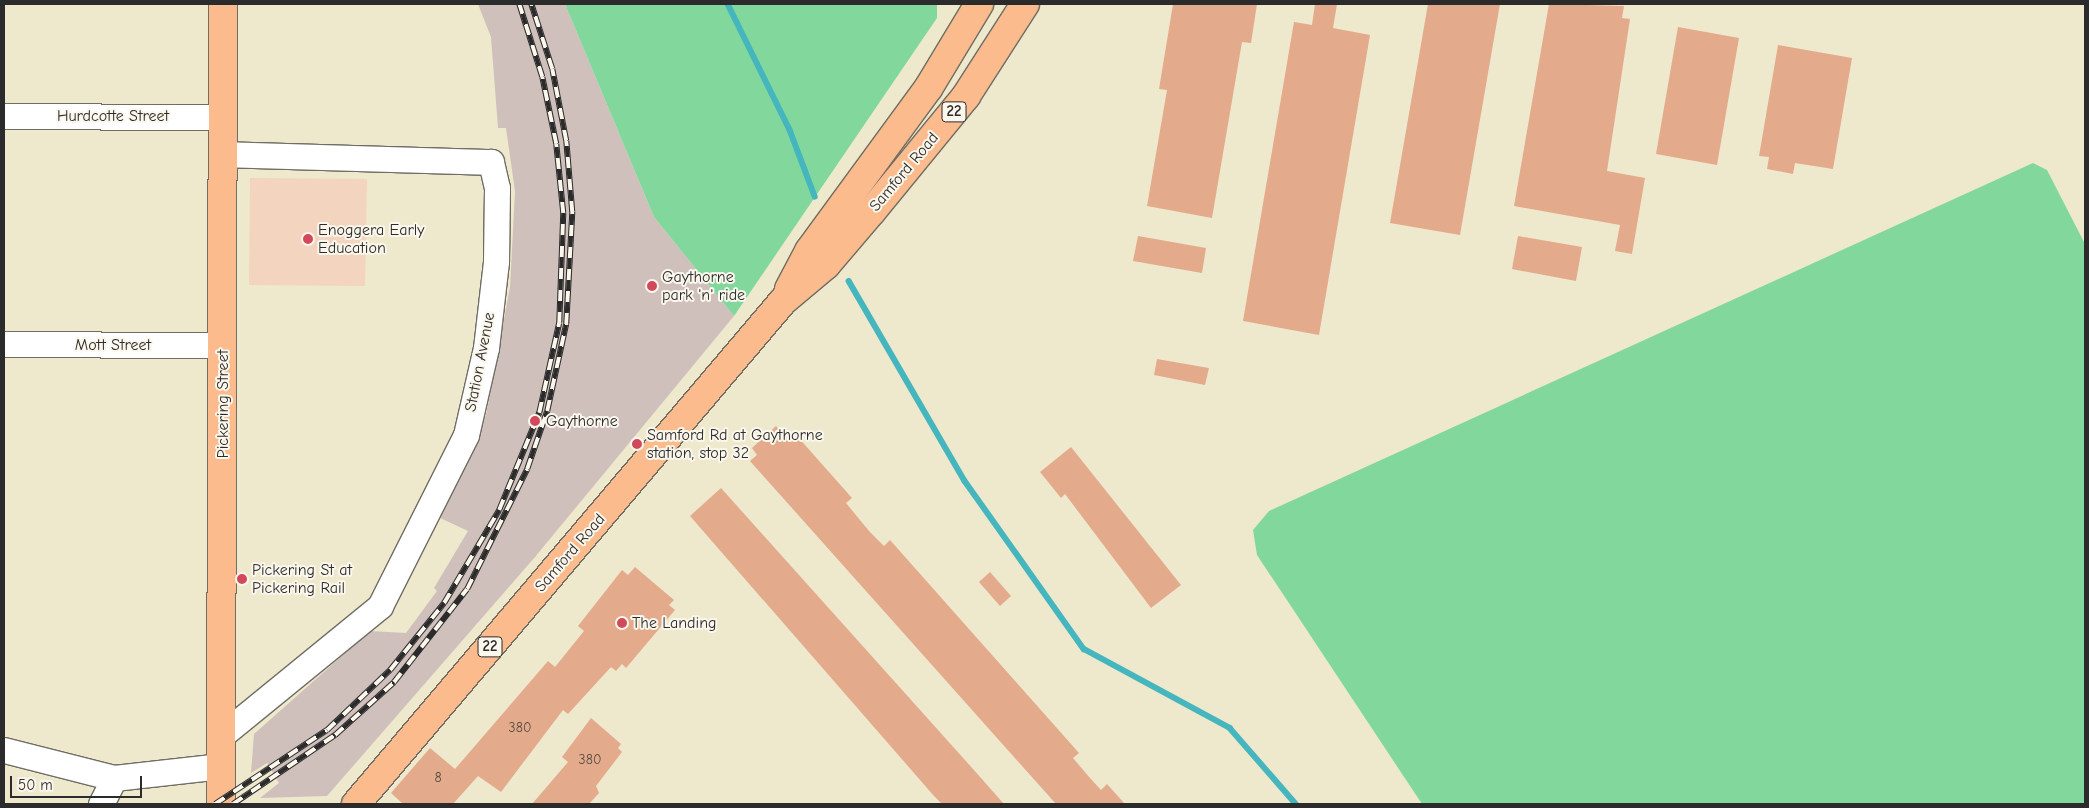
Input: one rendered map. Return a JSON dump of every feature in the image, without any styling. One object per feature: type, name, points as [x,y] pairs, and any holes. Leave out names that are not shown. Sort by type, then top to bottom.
[{"type":"main road","name":"Pickering Street","points":[[221,804],[223,4]]},
{"type":"main road","name":"Samford Road","points":[[783,301],[809,251],[914,109],[979,4]]},
{"type":"main road","name":"Samford Road","points":[[366,800],[783,301],[826,265],[929,142],[991,61],[1025,4]]},
{"type":"street","name":"Hurdcotte Street","points":[[4,116],[223,116]]},
{"type":"street","name":"Station Avenue","points":[[222,735],[380,606],[466,435],[486,348],[496,261],[496,188],[491,162],[223,154]]},
{"type":"street","name":"Mott Street","points":[[4,344],[223,345]]},
{"type":"street","points":[[4,750],[114,778],[220,766]]},
{"type":"street","points":[[102,804],[114,778]]},
{"type":"shaded area","points":[[478,4],[565,4],[654,217],[734,316],[535,557],[327,796],[260,798],[279,783],[267,763],[251,773],[254,734],[370,631],[406,633],[437,591],[434,588],[468,531],[436,516],[486,415],[510,287],[515,191],[506,128],[498,128],[491,37]]},
{"type":"shaded area","name":"Enoggera Early Education","points":[[250,178],[367,179],[365,286],[249,285]]},
{"type":"green space","points":[[565,4],[937,4],[937,18],[734,316],[654,217]]},
{"type":"green space","points":[[2033,163],[2047,170],[2085,244],[2085,804],[1422,804],[1257,555],[1253,530],[1269,511]]},
{"type":"building","points":[[1173,4],[1257,4],[1251,43],[1242,42],[1212,218],[1147,206],[1167,90],[1159,89]]},
{"type":"building","points":[[1315,4],[1337,4],[1333,28],[1370,35],[1319,335],[1243,321],[1294,22],[1312,25]]},
{"type":"building","points":[[1428,4],[1500,4],[1460,235],[1390,223]]},
{"type":"building","points":[[1549,4],[1624,6],[1622,18],[1630,19],[1607,171],[1645,178],[1632,254],[1615,251],[1620,225],[1514,206]]},
{"type":"building","points":[[1678,27],[1739,38],[1717,165],[1656,154]]},
{"type":"building","points":[[1778,45],[1852,58],[1833,169],[1795,163],[1793,174],[1767,169],[1769,157],[1759,156]]},
{"type":"building","points":[[1138,236],[1206,248],[1202,273],[1133,261]]},
{"type":"building","points":[[1518,236],[1582,247],[1576,281],[1512,269]]},
{"type":"building","points":[[1157,359],[1209,368],[1205,385],[1154,375]]},
{"type":"building","points":[[776,426],[791,442],[797,436],[852,498],[846,503],[869,531],[884,546],[890,540],[1079,753],[1073,758],[1090,778],[1101,790],[1107,784],[1125,804],[1056,804],[750,461],[757,455],[752,448]]},
{"type":"building","points":[[1071,447],[1181,585],[1151,608],[1065,494],[1061,498],[1040,472]]},
{"type":"building","points":[[721,488],[1004,804],[942,804],[934,796],[690,516]]},
{"type":"building","points":[[635,567],[674,600],[669,605],[675,610],[626,668],[622,664],[616,671],[611,667],[568,714],[563,710],[501,792],[478,776],[453,804],[403,804],[391,793],[430,748],[455,769],[548,661],[555,667],[584,631],[578,626],[622,570],[628,575]]},
{"type":"building","points":[[990,572],[1011,596],[1000,606],[979,582]]},
{"type":"building","points":[[591,718],[621,744],[618,748],[622,752],[596,786],[599,793],[589,804],[532,804],[568,762],[562,757]]},
{"type":"waterway","points":[[728,4],[790,130],[815,196]]},
{"type":"waterway","points":[[849,281],[965,481],[1084,649],[1230,728],[1296,804]]},
{"type":"railway","points":[[215,804],[327,730],[390,670],[444,603],[499,510],[539,413],[559,323],[563,213],[556,144],[542,77],[519,4]]},
{"type":"railway","points":[[233,804],[335,735],[394,682],[467,589],[527,469],[547,411],[566,324],[572,212],[566,141],[552,69],[531,4]]},
{"type":"place","name":"Enoggera Early Education","points":[[308,239]]},
{"type":"place","name":"Gaythorne park 'n' ride","points":[[652,286]]},
{"type":"place","name":"Gaythorne","points":[[535,421]]},
{"type":"place","name":"Samford Rd at Gaythorne station, stop 32","points":[[637,444]]},
{"type":"place","name":"Pickering St at Pickering Rail","points":[[242,579]]},
{"type":"place","name":"The Landing","points":[[622,623]]}]
